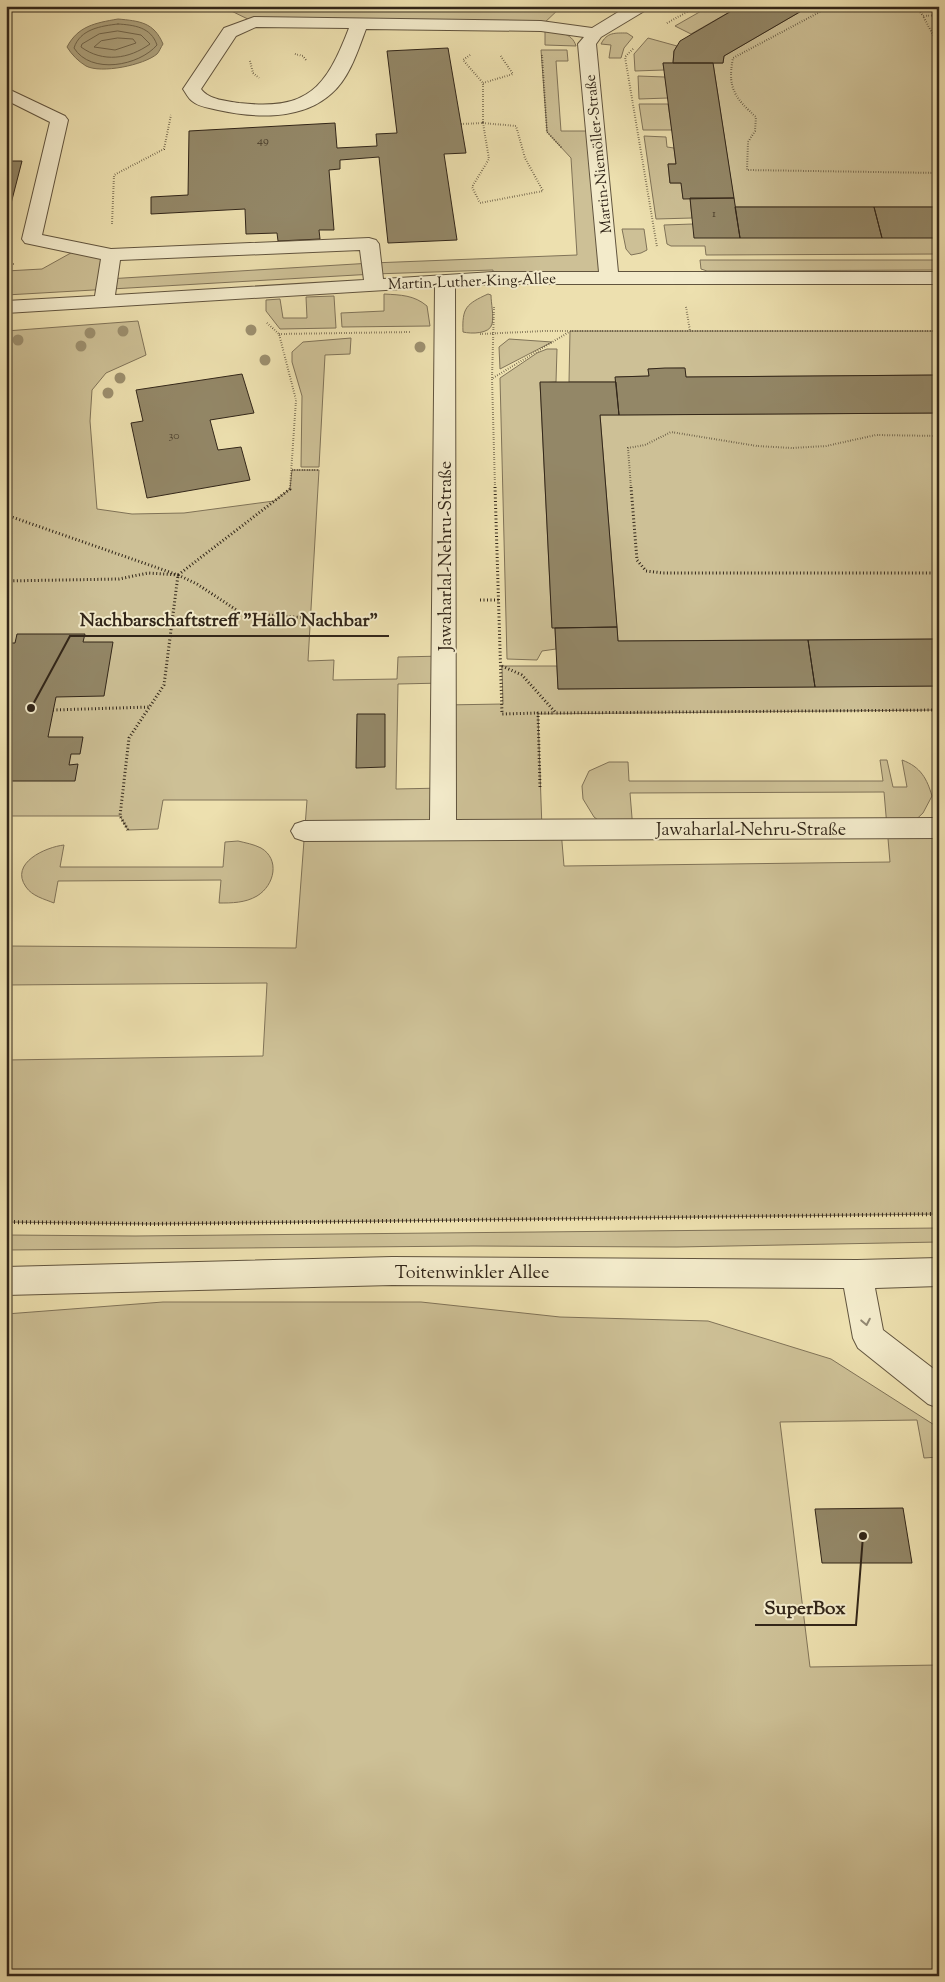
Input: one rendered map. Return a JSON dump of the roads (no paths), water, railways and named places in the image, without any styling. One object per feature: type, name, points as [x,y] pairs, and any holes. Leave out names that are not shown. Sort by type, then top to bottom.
[{"type":"street","points":[[359,25],[345,60],[326,89],[296,104],[274,110],[214,104],[199,98],[192,89],[230,32],[254,22],[359,25],[541,26],[596,33],[640,6]]},
{"type":"street","name":"Martin-Niemöller-Straße","points":[[596,33],[587,44],[597,131],[609,278]]},
{"type":"street","points":[[6,93],[58,120],[32,239],[111,255],[369,244],[374,285]]},
{"type":"street","points":[[104,302],[111,255]]},
{"type":"street","name":"Martin-Luther-King-Allee","points":[[6,307],[493,278],[939,278]]},
{"type":"street","name":"Jawaharlal-Nehru-Straße","points":[[443,830],[445,281]]},
{"type":"street","name":"Jawaharlal-Nehru-Straße","points":[[304,832],[939,828]]},
{"type":"street","name":"Toitenwinkler Allee","points":[[6,1281],[392,1271],[857,1274],[939,1272]]},
{"type":"street","points":[[857,1274],[869,1338],[939,1393]]},
{"type":"water","points":[[118,19],[139,22],[155,31],[163,44],[157,54],[133,65],[102,69],[86,66],[75,58],[67,47],[76,34],[82,30],[95,24]]},
{"type":"place","name":"Nachbarschaftstreff \"Hallo Nachbar\"","points":[[31,708]]},
{"type":"place","name":"SuperBox","points":[[863,1536]]}]
